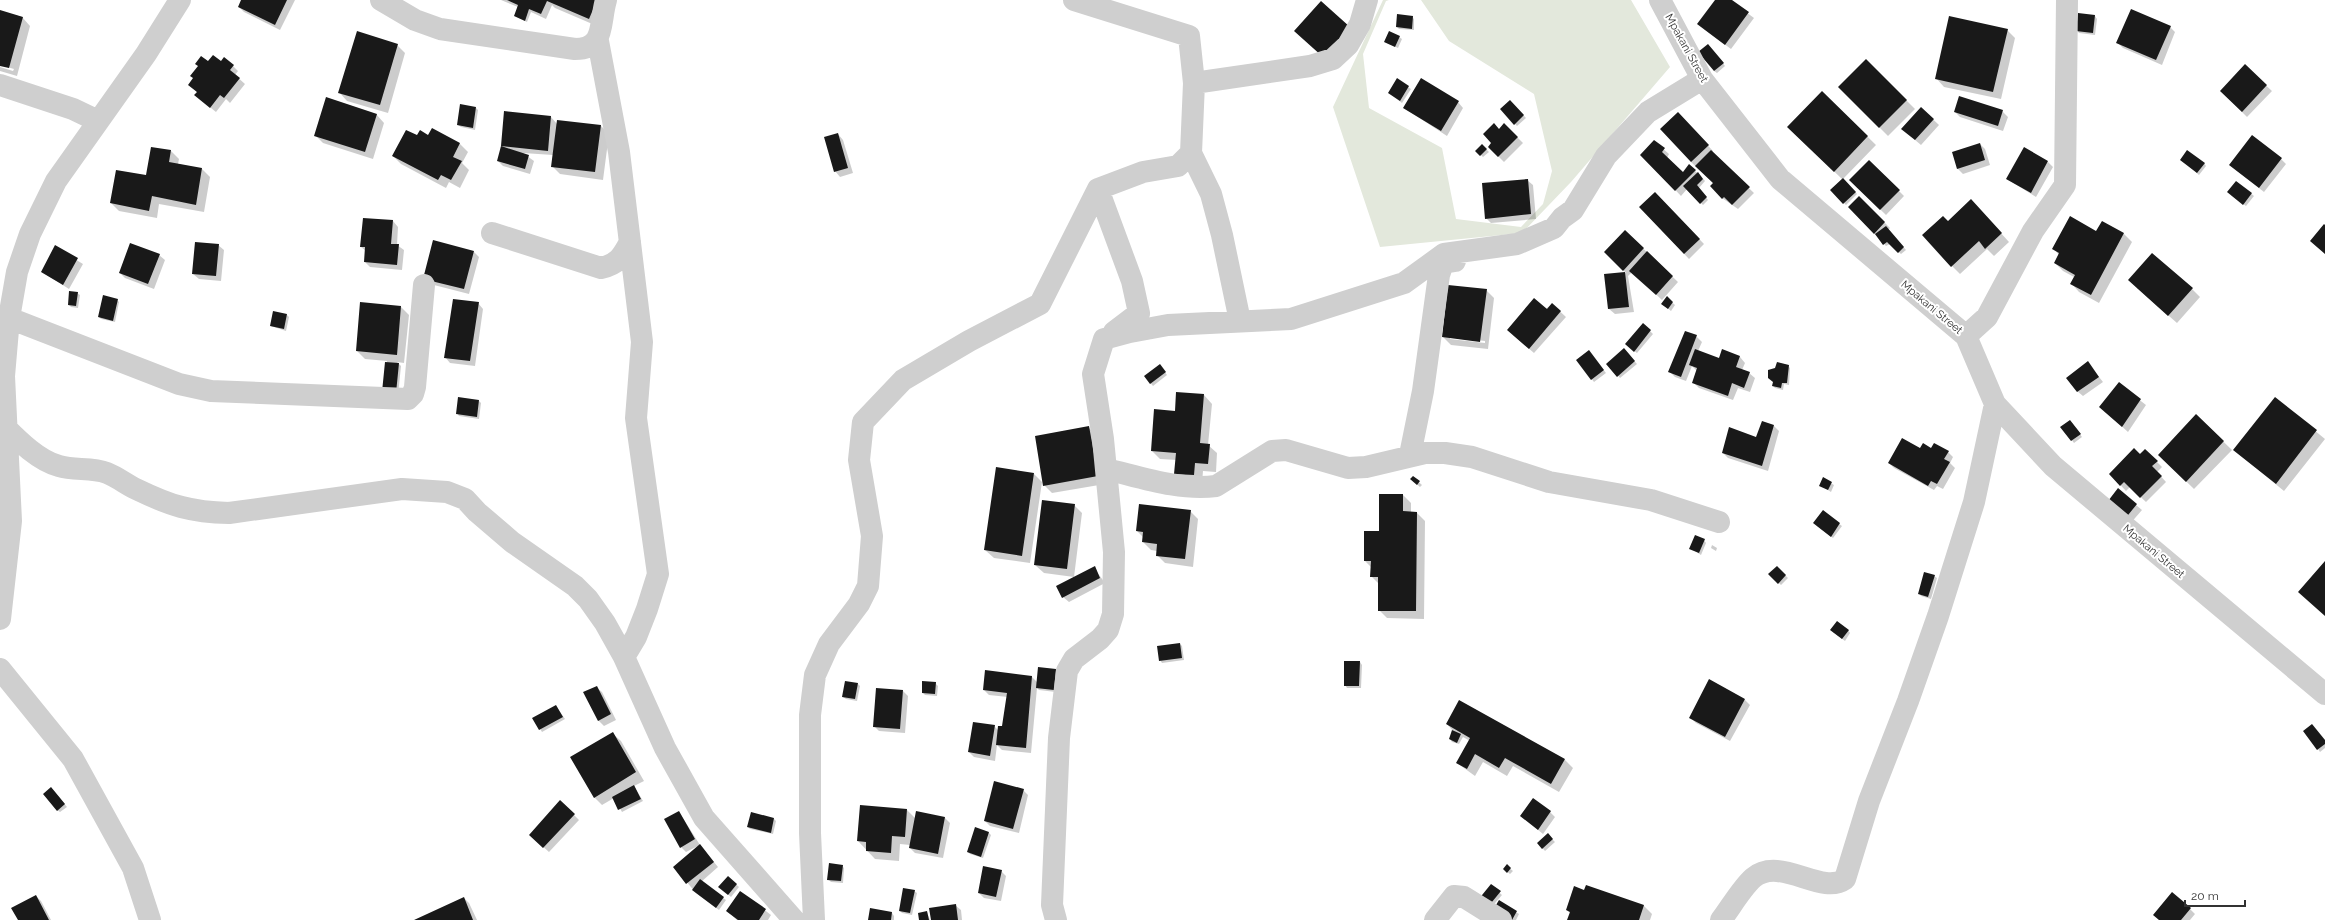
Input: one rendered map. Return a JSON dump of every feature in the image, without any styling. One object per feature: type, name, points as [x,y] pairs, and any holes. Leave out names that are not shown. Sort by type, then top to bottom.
[{"type":"street","points":[[0,619],[11,521],[2,427],[4,376],[9,318],[17,272],[30,234],[56,181],[146,54],[180,0]]},
{"type":"street","points":[[381,0],[415,20],[440,29],[568,49],[582,49],[592,46],[598,41]]},
{"type":"street","points":[[606,0],[598,41],[619,152],[642,342],[636,418],[658,574],[636,637],[624,656]]},
{"type":"street","points":[[1074,0],[1189,36],[1194,83],[1191,153],[1211,194],[1222,235],[1240,321]]},
{"type":"street","points":[[1194,83],[1310,66],[1333,59],[1348,45],[1360,24],[1367,0]]},
{"type":"street","name":"Mpakani Street","points":[[1660,0],[1702,79],[1780,179],[1966,336],[1995,404],[2053,466],[2325,694]]},
{"type":"street","points":[[1966,336],[1987,317],[2033,231],[2065,185],[2067,0]]},
{"type":"street","points":[[1104,340],[1135,330],[1168,324],[1291,319],[1404,284],[1444,254],[1517,244],[1554,228],[1562,218],[1573,210],[1606,156],[1648,112],[1702,79]]},
{"type":"street","points":[[0,85],[73,109],[98,121]]},
{"type":"street","points":[[814,920],[810,833],[810,716],[815,675],[828,644],[860,604],[868,586],[872,536],[858,460],[863,422],[903,380],[969,341],[1040,304],[1098,189],[1143,172],[1178,166],[1191,153]]},
{"type":"street","points":[[1056,920],[1052,904],[1059,738],[1067,670],[1074,659],[1100,640],[1108,630],[1113,614],[1114,552],[1106,468],[1093,374],[1104,340],[1139,313],[1132,281],[1098,189]]},
{"type":"street","points":[[1410,455],[1423,391],[1430,331],[1443,263],[1522,253],[1566,229]]},
{"type":"street","points":[[492,233],[601,268],[614,265],[621,259],[630,242]]},
{"type":"street","points":[[9,318],[171,382],[194,388],[211,391],[408,399],[413,394],[415,387],[424,285]]},
{"type":"street","points":[[1721,920],[1754,877],[1769,871],[1795,874],[1830,883],[1839,883],[1845,879],[1869,801],[1913,687],[1972,509],[1995,404]]},
{"type":"street","points":[[2,427],[50,463],[59,467],[87,468],[106,473],[172,506],[207,512],[229,513],[402,489],[453,495],[465,500],[512,542],[575,586],[605,623],[624,656],[665,748],[704,818],[794,920]]},
{"type":"street","points":[[1106,468],[1166,483],[1206,487],[1216,486],[1272,451],[1286,450],[1348,468],[1366,467],[1410,455],[1445,453],[1472,457],[1549,482],[1651,500],[1719,522]]},
{"type":"street","points":[[0,669],[73,759],[133,868],[150,920]]},
{"type":"street","points":[[1435,920],[1454,896],[1464,897],[1501,920]]},
{"type":"shaded area","points":[[1383,0],[1389,0],[1386,1],[1363,54],[1369,108],[1442,148],[1456,219],[1521,227],[1543,204],[1552,171],[1534,94],[1449,41],[1421,0],[1631,0],[1670,67],[1571,182],[1522,233],[1380,247],[1333,107]]},
{"type":"building","points":[[241,0],[287,0],[275,25],[238,7]]},
{"type":"building","points":[[507,0],[597,0],[589,19],[547,1],[541,14],[529,9],[525,21],[514,16],[518,5]]},
{"type":"building","points":[[1715,0],[1732,0],[1749,12],[1725,45],[1697,24]]},
{"type":"building","points":[[1321,1],[1350,27],[1323,57],[1294,31]]},
{"type":"building","points":[[2131,9],[2171,26],[2156,60],[2116,43]]},
{"type":"building","points":[[0,10],[23,17],[9,68],[0,66]]},
{"type":"building","points":[[2078,13],[2095,15],[2093,33],[2076,31]]},
{"type":"building","points":[[1397,14],[1413,16],[1412,29],[1396,27]]},
{"type":"building","points":[[1949,16],[2008,29],[1993,92],[1935,79]]},
{"type":"building","points":[[357,31],[398,44],[380,105],[338,93]]},
{"type":"building","points":[[1389,31],[1400,36],[1395,47],[1384,42]]},
{"type":"building","points":[[1708,44],[1724,63],[1714,71],[1698,52]]},
{"type":"building","points":[[213,55],[221,61],[224,57],[234,65],[230,70],[240,78],[224,98],[220,95],[210,108],[194,95],[197,92],[188,85],[193,78],[190,76],[198,66],[195,64],[201,56],[208,61]]},
{"type":"building","points":[[1866,59],[1907,100],[1879,128],[1838,87]]},
{"type":"building","points":[[2245,64],[2267,85],[2242,112],[2220,91]]},
{"type":"building","points":[[1397,78],[1409,86],[1400,101],[1388,93]]},
{"type":"building","points":[[1421,78],[1459,101],[1441,131],[1403,108]]},
{"type":"building","points":[[1822,91],[1868,136],[1834,172],[1787,127]]},
{"type":"building","points":[[1959,96],[2003,110],[1998,126],[1954,112]]},
{"type":"building","points":[[326,97],[377,114],[365,152],[314,136]]},
{"type":"building","points":[[1510,100],[1524,115],[1514,125],[1500,109]]},
{"type":"building","points":[[460,104],[476,107],[473,128],[457,125]]},
{"type":"building","points":[[1921,107],[1934,119],[1915,140],[1901,129]]},
{"type":"building","points":[[504,111],[551,116],[548,151],[501,146]]},
{"type":"building","points":[[1678,112],[1709,145],[1691,162],[1660,129]]},
{"type":"building","points":[[557,120],[601,125],[595,172],[551,167]]},
{"type":"building","points":[[1494,123],[1499,129],[1504,123],[1518,137],[1498,157],[1488,147],[1491,143],[1483,134]]},
{"type":"building","points":[[432,128],[460,143],[453,157],[462,161],[451,180],[441,175],[438,180],[392,156],[406,130],[417,135],[420,130],[428,135]]},
{"type":"building","points":[[838,133],[848,168],[834,172],[824,137]]},
{"type":"building","points":[[2252,135],[2282,158],[2259,188],[2229,165]]},
{"type":"building","points":[[1654,140],[1665,148],[1662,152],[1683,172],[1689,164],[1696,170],[1675,191],[1640,155]]},
{"type":"building","points":[[1980,143],[1985,160],[1957,169],[1952,152]]},
{"type":"building","points":[[1482,144],[1487,149],[1480,156],[1475,151]]},
{"type":"building","points":[[501,146],[529,155],[525,169],[497,161]]},
{"type":"building","points":[[151,147],[171,150],[169,162],[202,168],[196,205],[152,196],[149,211],[110,203],[116,170],[146,175]]},
{"type":"building","points":[[2024,147],[2048,161],[2031,193],[2006,179]]},
{"type":"building","points":[[1711,150],[1750,187],[1732,205],[1724,197],[1722,199],[1710,186],[1713,183],[1695,166]]},
{"type":"building","points":[[2187,150],[2205,163],[2197,173],[2180,160]]},
{"type":"building","points":[[1869,160],[1900,190],[1880,210],[1849,180]]},
{"type":"building","points":[[1698,172],[1703,179],[1697,185],[1707,197],[1700,204],[1683,186]]},
{"type":"building","points":[[1843,178],[1856,192],[1843,204],[1830,190]]},
{"type":"building","points":[[1528,179],[1531,214],[1485,219],[1482,183]]},
{"type":"building","points":[[2236,181],[2252,193],[2243,205],[2227,192]]},
{"type":"building","points":[[1655,192],[1700,239],[1684,254],[1639,207]]},
{"type":"building","points":[[1859,196],[1885,222],[1874,234],[1848,207]]},
{"type":"building","points":[[1971,199],[2002,233],[1985,249],[1979,241],[1951,267],[1922,235],[1943,216],[1948,221]]},
{"type":"building","points":[[2070,216],[2096,231],[2102,221],[2124,233],[2091,295],[2070,284],[2075,275],[2054,263],[2059,253],[2052,249]]},
{"type":"building","points":[[363,218],[393,220],[391,244],[399,244],[397,265],[364,262],[365,247],[360,247]]},
{"type":"building","points":[[2324,224],[2325,225],[2325,254],[2310,241]]},
{"type":"building","points":[[1886,226],[1904,247],[1898,253],[1887,242],[1883,245],[1875,234]]},
{"type":"building","points":[[1625,230],[1644,248],[1623,271],[1604,252]]},
{"type":"building","points":[[433,240],[474,251],[464,289],[423,279]]},
{"type":"building","points":[[195,242],[219,244],[216,276],[192,274]]},
{"type":"building","points":[[130,243],[160,254],[148,284],[119,273]]},
{"type":"building","points":[[55,245],[78,258],[63,285],[41,272]]},
{"type":"building","points":[[1647,251],[1673,276],[1656,295],[1629,271]]},
{"type":"building","points":[[2152,253],[2193,288],[2168,316],[2128,280]]},
{"type":"building","points":[[1625,272],[1629,307],[1608,309],[1604,274]]},
{"type":"building","points":[[1448,285],[1487,289],[1480,342],[1442,337]]},
{"type":"building","points":[[69,291],[78,292],[76,306],[68,305]]},
{"type":"building","points":[[103,295],[118,299],[113,321],[98,317]]},
{"type":"building","points":[[1667,296],[1673,302],[1668,309],[1661,304]]},
{"type":"building","points":[[1534,298],[1547,309],[1552,303],[1561,311],[1529,349],[1507,330]]},
{"type":"building","points":[[453,299],[479,302],[470,361],[444,358]]},
{"type":"building","points":[[360,302],[401,306],[397,355],[356,351]]},
{"type":"building","points":[[273,311],[287,314],[284,329],[270,326]]},
{"type":"building","points":[[1643,323],[1651,330],[1634,352],[1625,344]]},
{"type":"building","points":[[1685,331],[1697,335],[1681,377],[1668,372]]},
{"type":"building","points":[[1624,348],[1635,361],[1617,377],[1606,364]]},
{"type":"building","points":[[1695,349],[1719,358],[1722,349],[1740,356],[1736,367],[1750,372],[1744,388],[1732,383],[1728,396],[1692,383],[1697,368],[1689,365]]},
{"type":"building","points":[[1589,350],[1604,370],[1591,380],[1576,360]]},
{"type":"building","points":[[2088,361],[2099,377],[2077,392],[2066,378]]},
{"type":"building","points":[[385,362],[399,363],[396,393],[382,392]]},
{"type":"building","points":[[1777,362],[1789,365],[1787,383],[1782,383],[1781,388],[1772,386],[1773,382],[1768,378],[1768,370],[1775,368]]},
{"type":"building","points":[[1160,364],[1166,372],[1150,384],[1144,376]]},
{"type":"building","points":[[2119,382],[2141,399],[2122,427],[2099,407]]},
{"type":"building","points":[[1176,392],[1204,394],[1200,443],[1210,444],[1208,464],[1195,463],[1194,475],[1174,474],[1176,453],[1151,451],[1154,409],[1175,411]]},
{"type":"building","points":[[458,397],[479,400],[477,417],[456,414]]},
{"type":"building","points":[[2275,397],[2317,430],[2276,484],[2233,450]]},
{"type":"building","points":[[2196,414],[2224,441],[2186,482],[2158,455]]},
{"type":"building","points":[[2070,420],[2081,434],[2071,441],[2060,427]]},
{"type":"building","points":[[1762,421],[1774,425],[1762,466],[1722,453],[1729,427],[1756,437]]},
{"type":"building","points":[[1089,426],[1098,476],[1043,486],[1035,436]]},
{"type":"building","points":[[1902,438],[1920,448],[1923,443],[1931,448],[1934,443],[1949,451],[1944,459],[1950,462],[1937,484],[1931,481],[1928,486],[1888,463]]},
{"type":"building","points":[[2134,448],[2140,454],[2145,449],[2158,461],[2152,466],[2162,476],[2140,498],[2124,482],[2120,486],[2109,474]]},
{"type":"building","points":[[996,467],[1034,473],[1022,556],[984,550]]},
{"type":"building","points":[[1413,476],[1420,481],[1417,485],[1410,479]]},
{"type":"building","points":[[1823,477],[1832,482],[1828,490],[1819,486]]},
{"type":"building","points":[[2118,488],[2137,504],[2124,520],[2105,505]]},
{"type":"building","points":[[1379,494],[1403,494],[1403,511],[1417,512],[1416,611],[1378,611],[1378,577],[1370,577],[1371,561],[1364,561],[1364,531],[1379,531]]},
{"type":"building","points":[[1042,500],[1075,504],[1067,569],[1034,565]]},
{"type":"building","points":[[1139,504],[1191,510],[1185,559],[1156,556],[1157,544],[1142,542],[1143,532],[1136,531]]},
{"type":"building","points":[[1823,510],[1840,523],[1831,537],[1813,523]]},
{"type":"building","points":[[1695,535],[1705,539],[1699,553],[1689,549]]},
{"type":"building","points":[[2325,561],[2325,616],[2298,592]]},
{"type":"building","points":[[1095,566],[1100,578],[1062,598],[1056,586]]},
{"type":"building","points":[[1777,566],[1786,575],[1778,584],[1768,574]]},
{"type":"building","points":[[1924,572],[1935,575],[1928,597],[1918,594]]},
{"type":"building","points":[[1837,621],[1849,630],[1842,639],[1830,630]]},
{"type":"building","points":[[1180,643],[1182,658],[1159,661],[1157,646]]},
{"type":"building","points":[[1344,661],[1360,661],[1359,686],[1344,686]]},
{"type":"building","points":[[1038,667],[1056,669],[1054,690],[1036,688]]},
{"type":"building","points":[[985,670],[1032,676],[1026,748],[996,745],[998,726],[1002,726],[1007,693],[983,690]]},
{"type":"building","points":[[1709,679],[1745,699],[1725,737],[1689,718]]},
{"type":"building","points":[[845,681],[858,683],[855,699],[842,697]]},
{"type":"building","points":[[922,681],[936,682],[935,694],[922,693]]},
{"type":"building","points":[[597,686],[611,714],[598,721],[583,692]]},
{"type":"building","points":[[876,688],[903,690],[900,729],[873,727]]},
{"type":"building","points":[[1459,700],[1565,759],[1551,784],[1505,758],[1499,768],[1475,754],[1467,769],[1456,763],[1470,738],[1446,724]]},
{"type":"building","points":[[556,705],[563,717],[539,730],[532,718]]},
{"type":"building","points":[[973,722],[995,725],[990,756],[968,752]]},
{"type":"building","points":[[2312,724],[2325,740],[2325,744],[2317,750],[2303,731]]},
{"type":"building","points":[[1452,730],[1461,734],[1457,743],[1449,739]]},
{"type":"building","points":[[613,732],[636,772],[594,798],[570,757]]},
{"type":"building","points":[[994,781],[1024,789],[1013,829],[984,821]]},
{"type":"building","points":[[634,785],[641,799],[618,810],[612,797]]},
{"type":"building","points":[[51,787],[65,804],[57,811],[43,794]]},
{"type":"building","points":[[1533,798],[1551,811],[1538,830],[1520,816]]},
{"type":"building","points":[[560,800],[575,814],[543,848],[529,835]]},
{"type":"building","points":[[860,805],[907,809],[905,837],[892,836],[891,853],[866,851],[866,842],[857,841]]},
{"type":"building","points":[[679,811],[695,839],[680,848],[664,819]]},
{"type":"building","points":[[916,811],[945,817],[938,854],[909,848]]},
{"type":"building","points":[[751,812],[774,818],[771,833],[747,827]]},
{"type":"building","points":[[975,827],[989,832],[981,857],[967,852]]},
{"type":"building","points":[[1548,833],[1553,839],[1542,849],[1537,843]]},
{"type":"building","points":[[700,844],[714,862],[686,884],[673,867]]},
{"type":"building","points":[[829,863],[843,865],[841,881],[827,880]]},
{"type":"building","points":[[1507,864],[1511,868],[1507,873],[1503,869]]},
{"type":"building","points":[[983,866],[1002,870],[996,897],[978,893]]},
{"type":"building","points":[[728,876],[737,884],[728,895],[718,887]]},
{"type":"building","points":[[700,879],[724,897],[716,908],[692,890]]},
{"type":"building","points":[[1491,884],[1501,891],[1487,908],[1478,900]]},
{"type":"building","points":[[1586,885],[1644,905],[1639,920],[1567,920],[1570,912],[1566,910],[1574,886],[1584,890]]},
{"type":"building","points":[[903,888],[915,890],[910,913],[899,911]]},
{"type":"building","points":[[740,891],[766,909],[759,920],[738,920],[726,911]]},
{"type":"building","points":[[2172,892],[2191,908],[2181,920],[2159,920],[2153,915]]},
{"type":"building","points":[[36,895],[49,920],[18,920],[11,908]]},
{"type":"building","points":[[464,897],[473,920],[414,920]]},
{"type":"building","points":[[1499,900],[1517,911],[1512,920],[1493,910]]},
{"type":"building","points":[[956,904],[958,920],[931,920],[929,908]]},
{"type":"building","points":[[870,908],[892,912],[891,920],[868,920]]},
{"type":"building","points":[[927,911],[929,920],[919,920],[918,913]]}]
